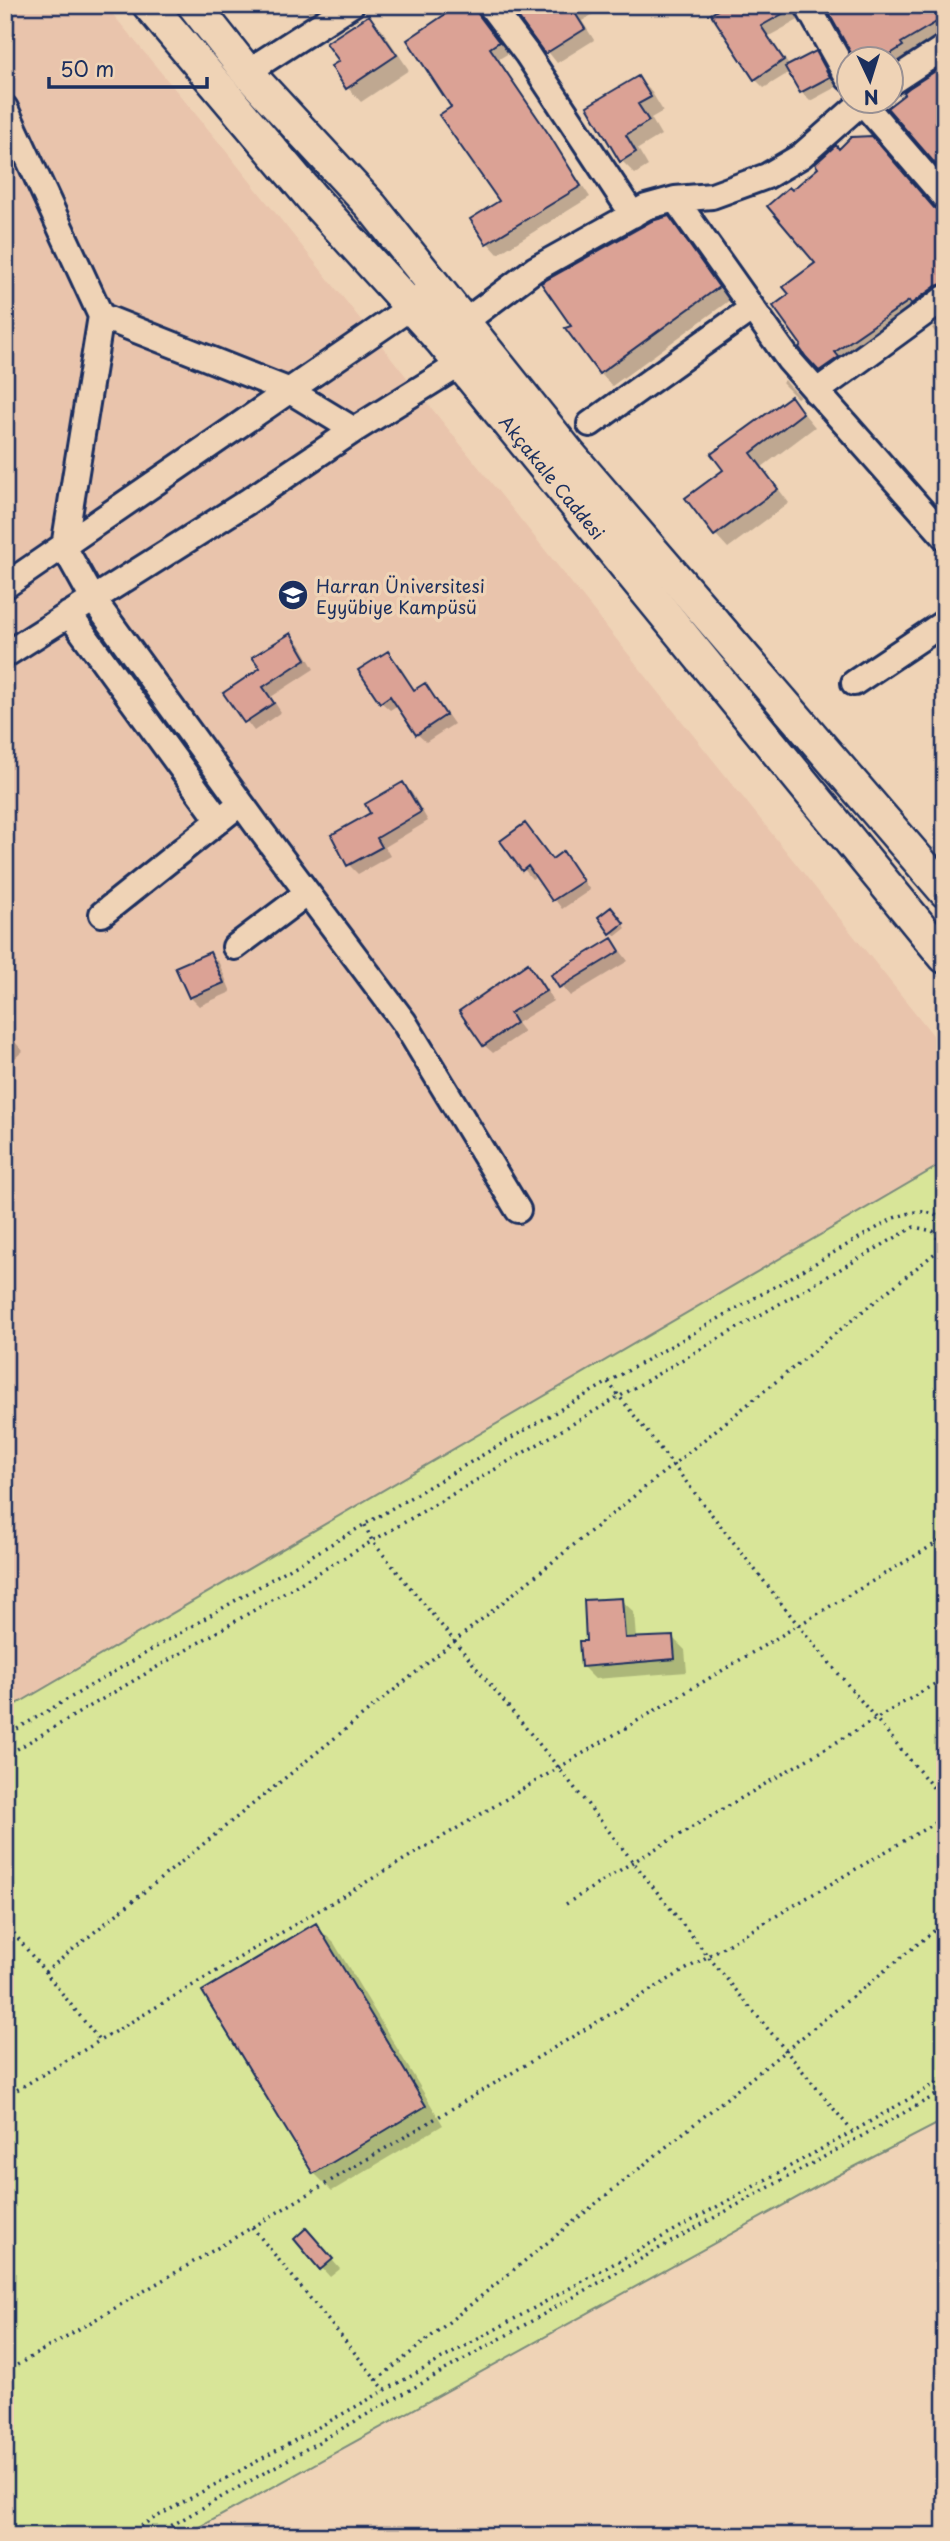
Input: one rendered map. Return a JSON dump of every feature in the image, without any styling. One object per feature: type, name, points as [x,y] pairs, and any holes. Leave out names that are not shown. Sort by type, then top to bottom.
[{"type":"main road","name":"Akçakale Caddesi","points":[[149,5],[313,199],[411,307],[453,331]]},
{"type":"main road","name":"Akçakale Caddesi","points":[[194,5],[247,72],[371,206],[433,283],[453,331],[945,957]]},
{"type":"main road","name":"Akçakale Caddesi","points":[[472,356],[569,454],[945,891]]},
{"type":"street","points":[[247,72],[351,5]]},
{"type":"street","points":[[490,5],[527,54],[633,215]]},
{"type":"street","points":[[807,5],[834,52]]},
{"type":"street","points":[[904,74],[945,47]]},
{"type":"street","points":[[5,108],[101,316],[64,547],[93,599],[404,1022],[518,1210]]},
{"type":"street","points":[[453,331],[535,269],[646,207],[675,199],[712,196],[767,176],[802,156],[846,116]]},
{"type":"street","points":[[874,116],[945,198]]},
{"type":"street","points":[[675,199],[789,360],[945,537]]},
{"type":"street","points":[[5,586],[411,307],[433,283]]},
{"type":"street","points":[[816,392],[945,299]]},
{"type":"street","points":[[590,424],[751,309]]},
{"type":"street","points":[[101,316],[290,391],[354,430]]},
{"type":"street","points":[[5,654],[472,356]]},
{"type":"street","points":[[69,614],[219,820]]},
{"type":"street","points":[[854,683],[945,622]]},
{"type":"street","points":[[102,914],[241,803]]},
{"type":"street","points":[[235,947],[307,893]]},
{"type":"path","points":[[5,1736],[894,1217],[915,1211],[930,1212],[945,1222]]},
{"type":"path","points":[[5,1756],[914,1227],[933,1231],[944,1247],[46,1972]]},
{"type":"path","points":[[608,1382],[799,1626],[945,1802]]},
{"type":"path","points":[[365,1525],[372,1541],[852,2132]]},
{"type":"path","points":[[5,2097],[945,1538]]},
{"type":"path","points":[[566,1904],[945,1678]]},
{"type":"path","points":[[5,2372],[706,1955],[945,1817]]},
{"type":"path","points":[[5,1922],[100,2041]]},
{"type":"path","points":[[377,2380],[945,1922]]},
{"type":"path","points":[[122,2536],[945,2078]]},
{"type":"path","points":[[153,2536],[945,2090]]},
{"type":"path","points":[[252,2227],[385,2390]]},
{"type":"shaded area","name":"Harran Üniversitesi Eyyübiye Kampüsü","points":[[5,5],[105,5],[217,140],[945,1050],[945,1162],[5,1711]]},
{"type":"green space","points":[[945,1162],[945,2120],[829,2180],[184,2536],[5,2536],[5,1711]]},
{"type":"building","points":[[459,5],[475,5],[478,14],[499,42],[490,48],[581,186],[486,244],[470,219],[499,201],[439,115],[451,107],[407,40]]},
{"type":"building","points":[[509,5],[570,5],[585,29],[545,54]]},
{"type":"building","points":[[726,5],[792,5],[793,8],[761,26],[784,60],[754,80],[711,14]]},
{"type":"building","points":[[824,5],[945,5],[945,17],[901,43],[903,46],[847,46]]},
{"type":"building","points":[[369,15],[397,55],[346,89],[331,66],[339,61],[326,43]]},
{"type":"building","points":[[816,51],[830,77],[800,93],[785,67]]},
{"type":"building","points":[[945,65],[945,175],[894,116],[904,116],[904,92]]},
{"type":"building","points":[[638,76],[651,97],[638,104],[649,121],[626,135],[636,152],[620,162],[587,106]]},
{"type":"building","points":[[872,136],[934,208],[945,212],[945,283],[936,286],[911,304],[909,301],[835,352],[839,357],[819,371],[806,357],[799,347],[801,345],[773,306],[789,294],[783,287],[815,263],[767,206],[789,187],[792,190],[818,168],[815,164],[836,145],[839,149],[851,137]]},
{"type":"building","points":[[669,216],[719,287],[599,374],[565,328],[571,326],[541,283],[652,221]]},
{"type":"building","points":[[791,396],[803,413],[751,453],[778,489],[714,536],[685,498],[723,470],[711,454]]},
{"type":"building","points":[[291,633],[306,659],[263,687],[274,703],[244,723],[223,693],[260,668],[252,657]]},
{"type":"building","points":[[388,651],[414,690],[425,683],[446,715],[416,735],[390,696],[380,703],[358,670]]},
{"type":"building","points":[[403,782],[421,812],[377,838],[382,847],[347,866],[331,835],[370,813],[365,804]]},
{"type":"building","points":[[525,823],[552,859],[563,851],[583,881],[552,901],[528,866],[522,871],[500,841]]},
{"type":"building","points":[[611,907],[624,923],[610,934],[598,917]]},
{"type":"building","points":[[612,938],[620,951],[559,988],[551,975]]},
{"type":"building","points":[[210,952],[224,983],[189,998],[175,967]]},
{"type":"building","points":[[528,963],[546,991],[510,1013],[516,1023],[483,1046],[459,1011]]},
{"type":"building","points":[[622,1598],[625,1638],[673,1636],[675,1659],[581,1667],[579,1641],[586,1641],[584,1600]]},
{"type":"building","points":[[316,1923],[426,2106],[313,2174],[202,1991]]},
{"type":"building","points":[[306,2228],[333,2259],[320,2270],[294,2239]]},
{"type":"place","name":"Harran Üniversitesi Eyyübiye Kampüsü","points":[[293,595]]}]
